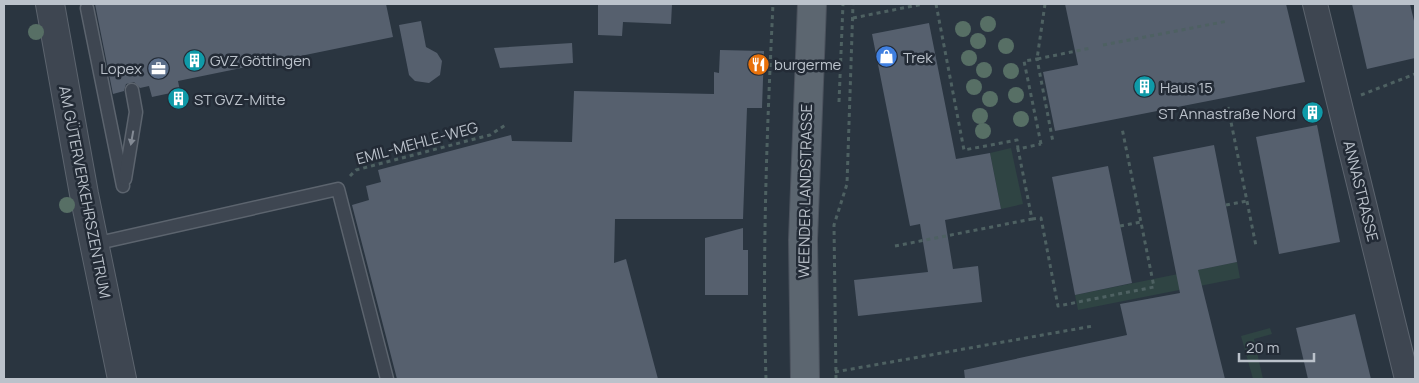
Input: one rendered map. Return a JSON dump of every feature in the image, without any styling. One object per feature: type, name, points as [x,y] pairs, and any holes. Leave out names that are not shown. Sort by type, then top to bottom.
[{"type":"main road","name":"WEENDER LANDSTRASSE","points":[[805,377],[802,240],[812,4]]},
{"type":"street","name":"AM GÜTERVERKEHRSZENTRUM","points":[[50,4],[84,194],[122,379]]},
{"type":"street","name":"ANNASTRASSE","points":[[1315,4],[1407,379]]},
{"type":"lane","points":[[88,8],[124,186],[136,112],[132,90]]},
{"type":"lane","points":[[94,244],[338,189],[386,379]]},
{"type":"path","points":[[766,379],[764,336],[768,124],[773,4]]},
{"type":"path","points":[[839,102],[843,4]]},
{"type":"path","points":[[836,379],[834,225],[847,184],[853,4]]},
{"type":"path","points":[[852,18],[923,4]]},
{"type":"path","points":[[936,4],[964,150],[1017,140],[1032,219]]},
{"type":"path","points":[[1045,4],[1037,59],[1048,108],[1053,142]]},
{"type":"path","points":[[1103,45],[1228,21]]},
{"type":"path","points":[[1018,149],[1041,144],[1024,61],[1091,48]]},
{"type":"path","points":[[1339,103],[1415,74]]},
{"type":"path","points":[[1228,107],[1256,246]]},
{"type":"path","name":"EMIL-MEHLE-WEG","points":[[338,189],[356,170],[490,135],[507,124]]},
{"type":"path","points":[[896,246],[1041,218],[1058,306],[1154,287],[1122,128]]},
{"type":"path","points":[[1226,205],[1247,201]]},
{"type":"path","points":[[1120,226],[1141,222]]},
{"type":"path","points":[[805,377],[1093,326]]},
{"type":"green space","points":[[1011,148],[1023,204],[1001,209],[990,153]]},
{"type":"green space","points":[[1237,262],[1240,278],[1078,310],[1075,295]]},
{"type":"green space","points":[[1270,328],[1272,334],[1254,339],[1263,379],[1253,379],[1241,336]]},
{"type":"building","name":"GVZ Göttingen","points":[[95,4],[386,4],[393,37],[178,81],[180,91],[152,97],[149,86],[140,88],[134,82],[126,84],[124,91],[113,94]]},
{"type":"building","points":[[598,4],[672,4],[671,24],[623,22],[622,36],[598,35]]},
{"type":"building","points":[[1065,4],[1286,4],[1305,82],[1055,131],[1043,72],[1078,65]]},
{"type":"building","points":[[1352,4],[1410,4],[1415,25],[1415,58],[1367,69]]},
{"type":"building","points":[[421,21],[426,47],[437,53],[442,61],[440,75],[429,83],[415,81],[409,75],[399,25]]},
{"type":"building","points":[[929,23],[956,159],[990,153],[1001,209],[945,220],[953,269],[978,266],[982,302],[858,316],[854,280],[928,272],[920,224],[910,226],[872,34]]},
{"type":"building","points":[[572,43],[573,63],[500,68],[494,48]]},
{"type":"building","points":[[720,50],[764,51],[762,108],[747,108],[743,219],[615,219],[614,263],[626,259],[658,379],[397,379],[352,205],[369,200],[366,186],[381,182],[378,170],[511,135],[512,141],[572,142],[574,91],[714,94],[714,72],[719,73]]},
{"type":"building","points":[[1317,125],[1340,242],[1279,254],[1256,137]]},
{"type":"building","points":[[1214,145],[1237,262],[1198,270],[1225,379],[965,379],[964,370],[1127,335],[1120,304],[1180,293],[1153,157]]},
{"type":"building","points":[[1108,166],[1132,283],[1075,295],[1052,177]]},
{"type":"building","points":[[743,228],[743,250],[748,250],[748,295],[705,295],[705,238]]},
{"type":"building","points":[[1355,314],[1371,379],[1308,379],[1296,328]]},
{"type":"place","name":"Trek","points":[[887,57]]},
{"type":"place","name":"GVZ Göttingen","points":[[194,60]]},
{"type":"place","name":"burgerme","points":[[758,64]]},
{"type":"place","name":"Lopex","points":[[158,68]]},
{"type":"place","name":"Haus 15","points":[[1144,87]]},
{"type":"place","name":"ST GVZ-Mitte","points":[[178,99]]},
{"type":"place","name":"ST Annastraße Nord","points":[[1312,113]]}]
